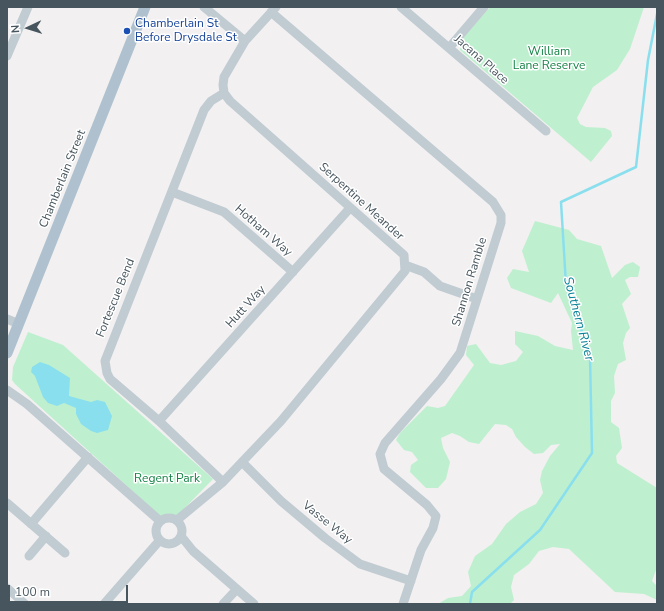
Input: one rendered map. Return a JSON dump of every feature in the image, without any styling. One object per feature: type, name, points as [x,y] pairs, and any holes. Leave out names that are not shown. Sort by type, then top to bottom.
[{"type":"main road","name":"Chamberlain Street","points":[[7,353],[146,9]]},
{"type":"street","points":[[7,56],[28,7]]},
{"type":"street","points":[[204,7],[245,41]]},
{"type":"street","name":"Jacana Place","points":[[401,7],[546,131]]},
{"type":"street","points":[[448,48],[484,7]]},
{"type":"street","points":[[224,93],[224,77],[245,41],[274,10]]},
{"type":"street","name":"Shannon Ramble","points":[[274,10],[498,208],[501,215],[501,223],[460,353],[441,379],[385,443],[380,454],[384,469],[427,505],[436,516],[433,528],[421,550],[403,604]]},
{"type":"street","name":"Fortescue Bend","points":[[223,482],[159,421],[110,379],[105,362],[204,110],[210,101],[224,93]]},
{"type":"street","name":"Serpentine Meander","points":[[224,93],[230,102],[404,256],[405,265]]},
{"type":"street","name":"Hotham Way","points":[[172,192],[224,212],[293,272]]},
{"type":"street","name":"Hutt Way","points":[[159,421],[350,208]]},
{"type":"street","points":[[176,520],[223,482],[281,421],[405,271],[405,265],[424,272],[440,286],[477,299]]},
{"type":"street","points":[[7,319],[18,324]]},
{"type":"street","points":[[7,390],[26,404],[88,457],[160,521]]},
{"type":"street","points":[[31,524],[88,457]]},
{"type":"street","name":"Vasse Way","points":[[242,462],[281,501],[325,538],[360,564],[410,581]]},
{"type":"street","points":[[7,503],[65,553]]},
{"type":"street","points":[[168,518],[176,520],[181,528],[180,536],[173,543],[166,543],[160,540],[156,531],[160,521],[168,518]]},
{"type":"street","points":[[28,556],[46,536]]},
{"type":"street","points":[[180,536],[193,551],[254,604]]},
{"type":"street","points":[[104,604],[160,540]]},
{"type":"street","points":[[7,588],[25,604]]},
{"type":"street","points":[[223,604],[237,589]]},
{"type":"green space","name":"William Lane Reserve","points":[[490,7],[644,7],[630,49],[617,70],[593,87],[577,118],[580,124],[586,127],[605,128],[611,131],[612,136],[591,162],[460,50],[462,39]]},
{"type":"green space","points":[[535,221],[569,230],[577,239],[601,246],[612,278],[625,265],[633,262],[640,267],[638,277],[630,277],[625,280],[631,294],[622,304],[630,328],[626,333],[623,343],[626,360],[618,364],[614,376],[615,393],[611,401],[611,422],[619,428],[622,448],[616,456],[617,463],[657,488],[656,570],[652,581],[657,586],[657,600],[644,594],[615,592],[569,549],[553,547],[539,551],[529,564],[514,575],[511,587],[514,600],[510,604],[438,604],[448,598],[462,596],[471,586],[468,572],[475,556],[492,544],[506,524],[520,512],[536,504],[543,493],[540,480],[542,471],[550,456],[560,444],[551,445],[543,453],[534,454],[525,447],[516,437],[512,429],[506,425],[495,424],[479,444],[469,442],[452,433],[441,438],[443,448],[450,462],[446,479],[438,488],[426,488],[410,472],[411,465],[418,460],[412,452],[404,450],[396,440],[400,433],[427,406],[438,408],[445,406],[474,365],[466,355],[467,346],[476,344],[490,363],[501,365],[516,361],[523,352],[515,344],[515,331],[538,336],[555,346],[573,350],[571,331],[572,323],[558,293],[551,303],[511,288],[507,278],[513,269],[529,272],[522,251]]},
{"type":"green space","name":"Regent Park","points":[[28,332],[63,345],[213,479],[176,517],[169,519],[161,517],[15,384],[12,380],[13,367]]},
{"type":"water","points":[[40,362],[49,365],[70,378],[69,396],[91,402],[97,400],[105,402],[112,416],[108,430],[97,433],[91,431],[81,424],[76,414],[76,408],[64,403],[57,406],[48,403],[43,397],[35,376],[31,372],[32,367]]},
{"type":"waterway","name":"Southern River","points":[[470,604],[472,592],[540,530],[592,453],[590,356],[566,285],[561,202],[636,167],[648,60],[657,14]]},
{"type":"place","name":"Chamberlain St Before Drysdale St","points":[[127,31]]}]
